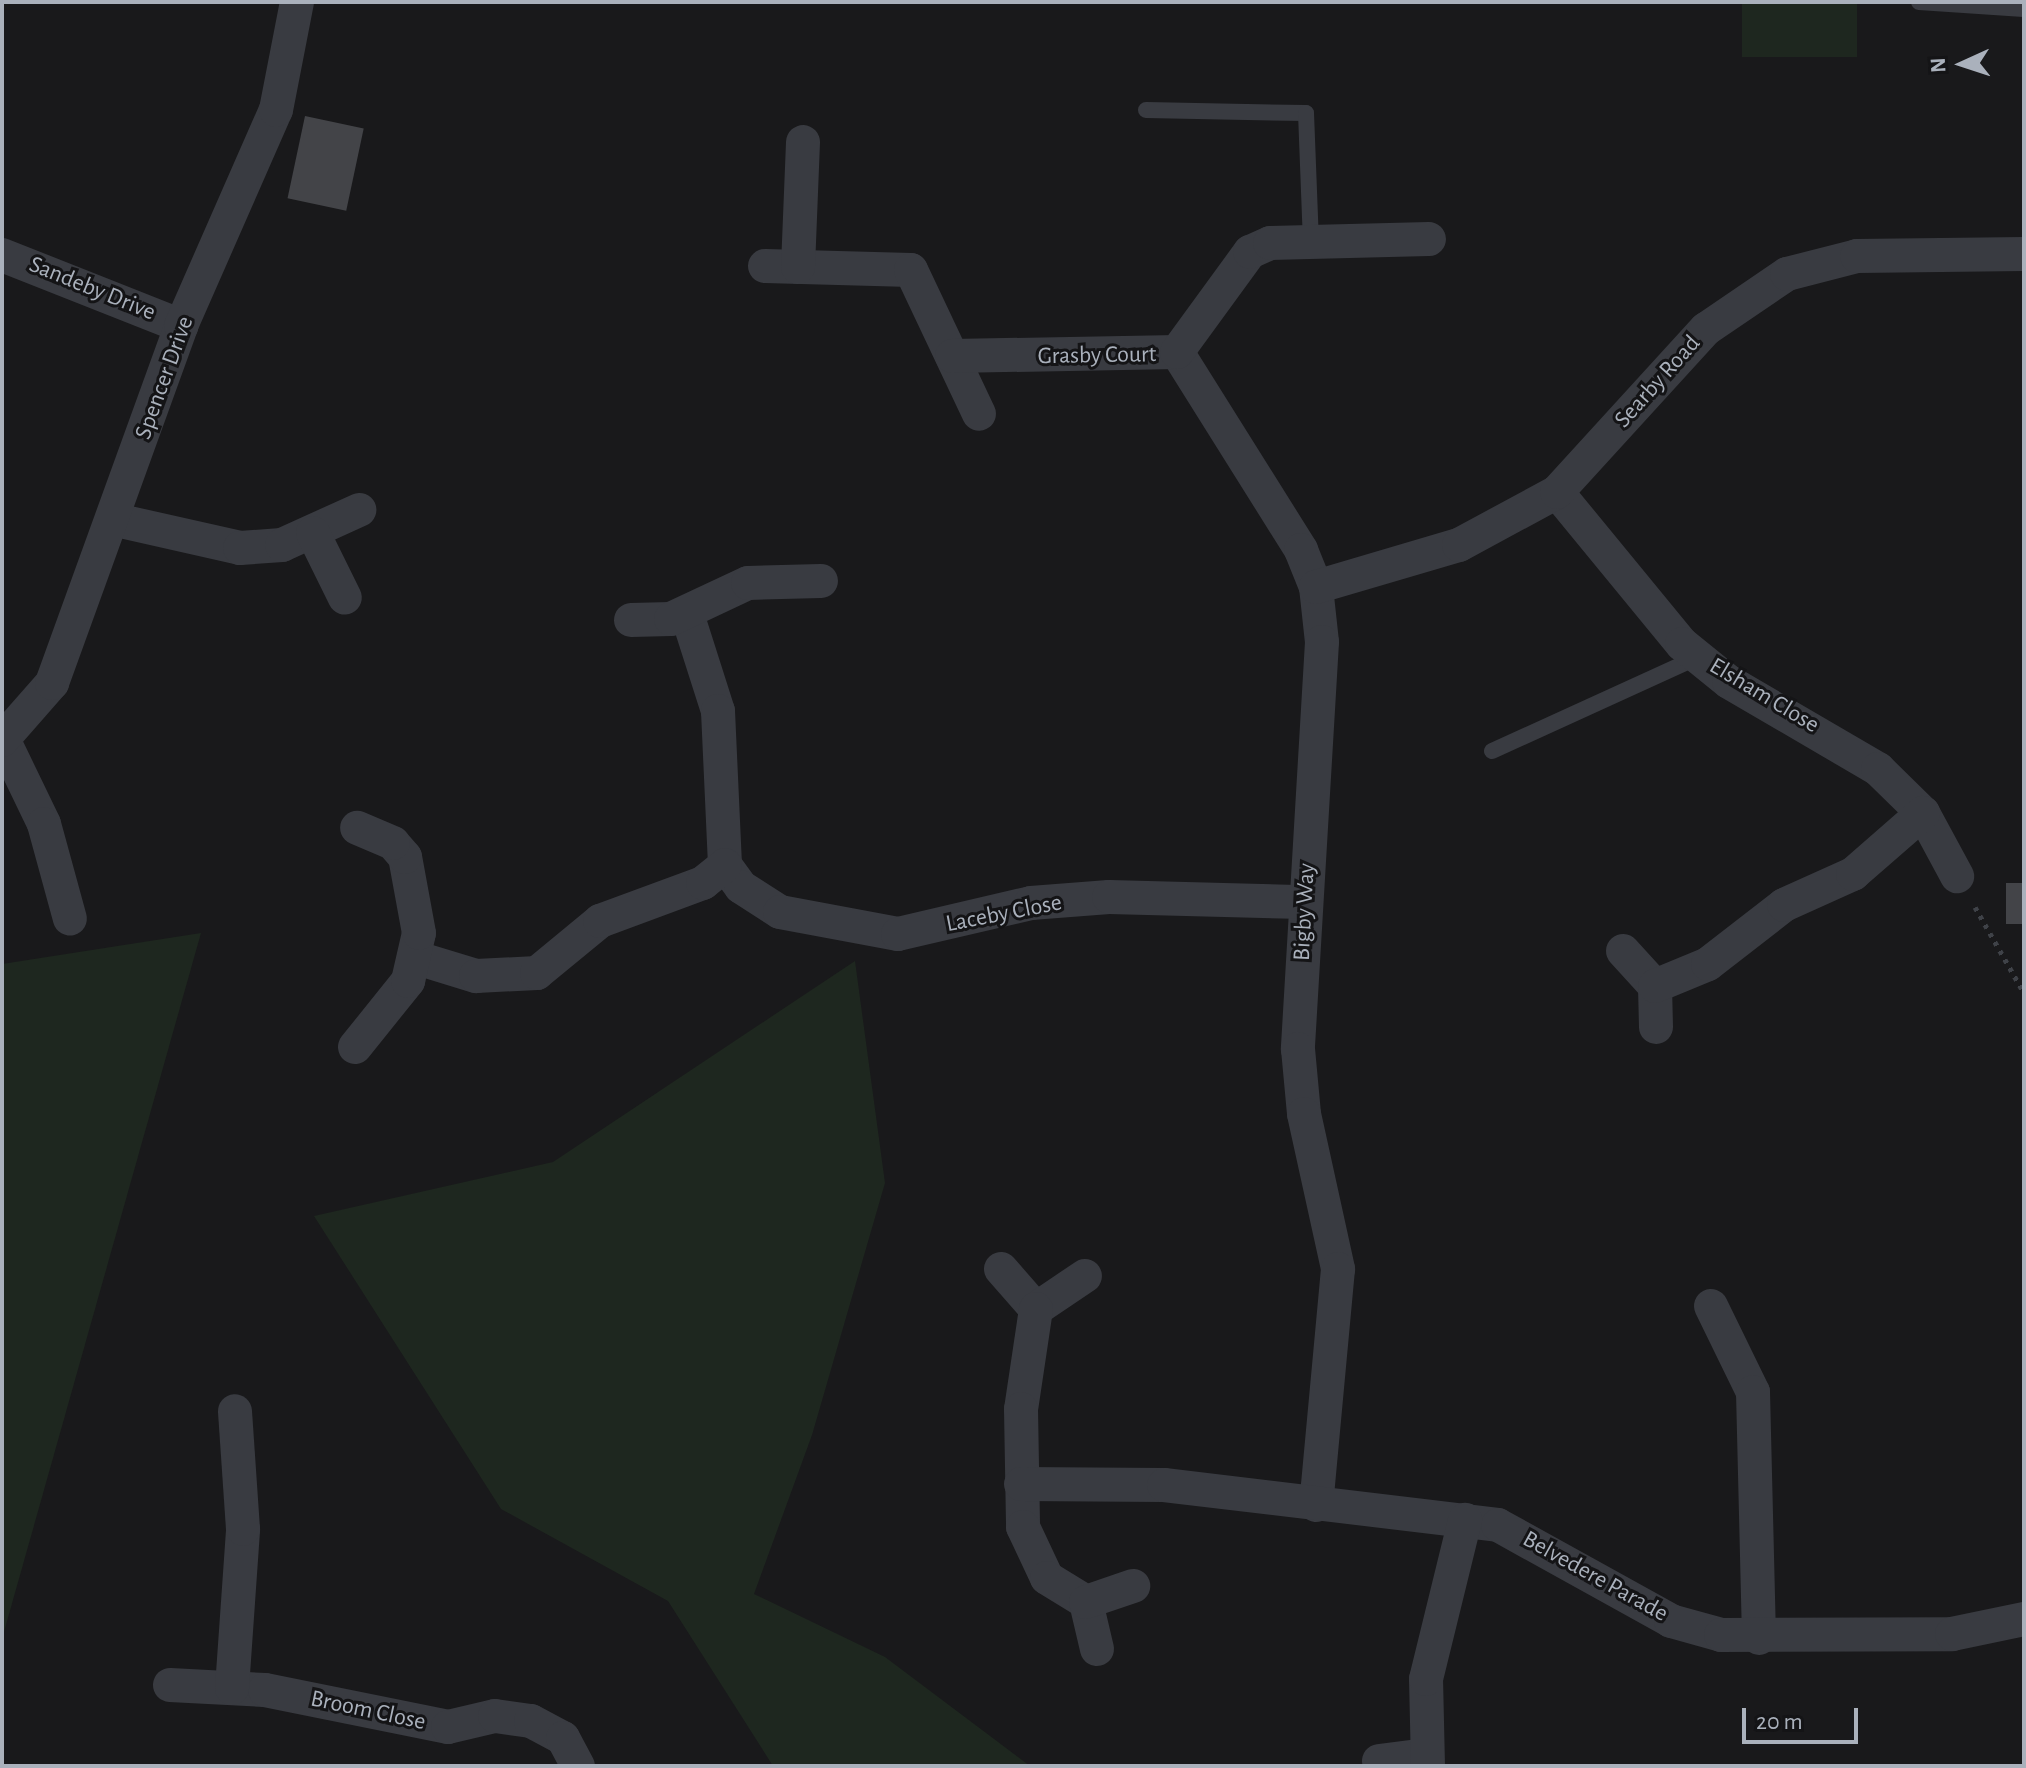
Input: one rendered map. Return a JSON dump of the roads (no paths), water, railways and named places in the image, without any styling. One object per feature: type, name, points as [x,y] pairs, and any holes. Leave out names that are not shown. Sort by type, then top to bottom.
[{"type":"street","name":"Spencer Drive","points":[[3,739],[52,683],[116,520],[181,326],[276,110],[297,2]]},
{"type":"street","points":[[798,267],[803,142]]},
{"type":"street","name":"Grasby Court","points":[[952,356],[1177,352],[1250,252],[1311,242],[1429,239]]},
{"type":"street","name":"Searby Road","points":[[1316,587],[1459,545],[1557,492],[1706,329],[1787,274],[1857,256],[2024,254]]},
{"type":"street","name":"Sandeby Drive","points":[[2,255],[181,326]]},
{"type":"street","points":[[765,266],[905,266],[979,414]]},
{"type":"street","name":"Bigby Way","points":[[1177,352],[1301,550],[1316,587],[1322,642],[1305,902],[1300,1062],[1338,1269],[1316,1505]]},
{"type":"street","name":"Elsham Close","points":[[1557,492],[1698,657],[1729,682],[1845,743],[1923,813],[1957,876]]},
{"type":"street","points":[[116,520],[240,548],[313,533],[359,510]]},
{"type":"street","points":[[313,533],[345,598]]},
{"type":"street","points":[[631,620],[687,614],[748,583],[821,581]]},
{"type":"street","points":[[417,958],[476,976],[537,973],[600,921],[703,883],[725,865],[718,711],[687,614]]},
{"type":"street","points":[[3,739],[44,824],[70,919]]},
{"type":"street","points":[[1655,986],[1708,964],[1784,905],[1853,874],[1923,813]]},
{"type":"street","points":[[355,1047],[417,958],[405,857],[393,843],[357,828]]},
{"type":"street","name":"Laceby Close","points":[[725,865],[741,887],[780,912],[898,934],[1031,903],[1109,897],[1305,902]]},
{"type":"street","points":[[1623,951],[1655,986],[1656,1027]]},
{"type":"street","points":[[1001,1269],[1036,1309]]},
{"type":"street","points":[[1085,1276],[1036,1309],[1021,1409],[1021,1484],[1023,1527],[1036,1564],[1086,1602],[1097,1649]]},
{"type":"street","points":[[1711,1306],[1753,1392],[1759,1638]]},
{"type":"street","points":[[232,1688],[243,1529],[235,1411]]},
{"type":"street","name":"Belvedere Parade","points":[[1021,1484],[1164,1485],[1465,1520],[1529,1538],[1671,1621],[1759,1638],[1952,1634],[2024,1619]]},
{"type":"street","points":[[1379,1761],[1427,1760],[1426,1679],[1465,1520]]},
{"type":"street","points":[[1086,1602],[1133,1586]]},
{"type":"street","name":"Broom Close","points":[[170,1685],[232,1688],[448,1727],[495,1716],[531,1721],[563,1738],[578,1766]]},
{"type":"lane","points":[[1919,2],[2024,9]]},
{"type":"lane","points":[[1146,110],[1306,113],[1311,242]]},
{"type":"lane","points":[[1492,751],[1698,657]]}]
